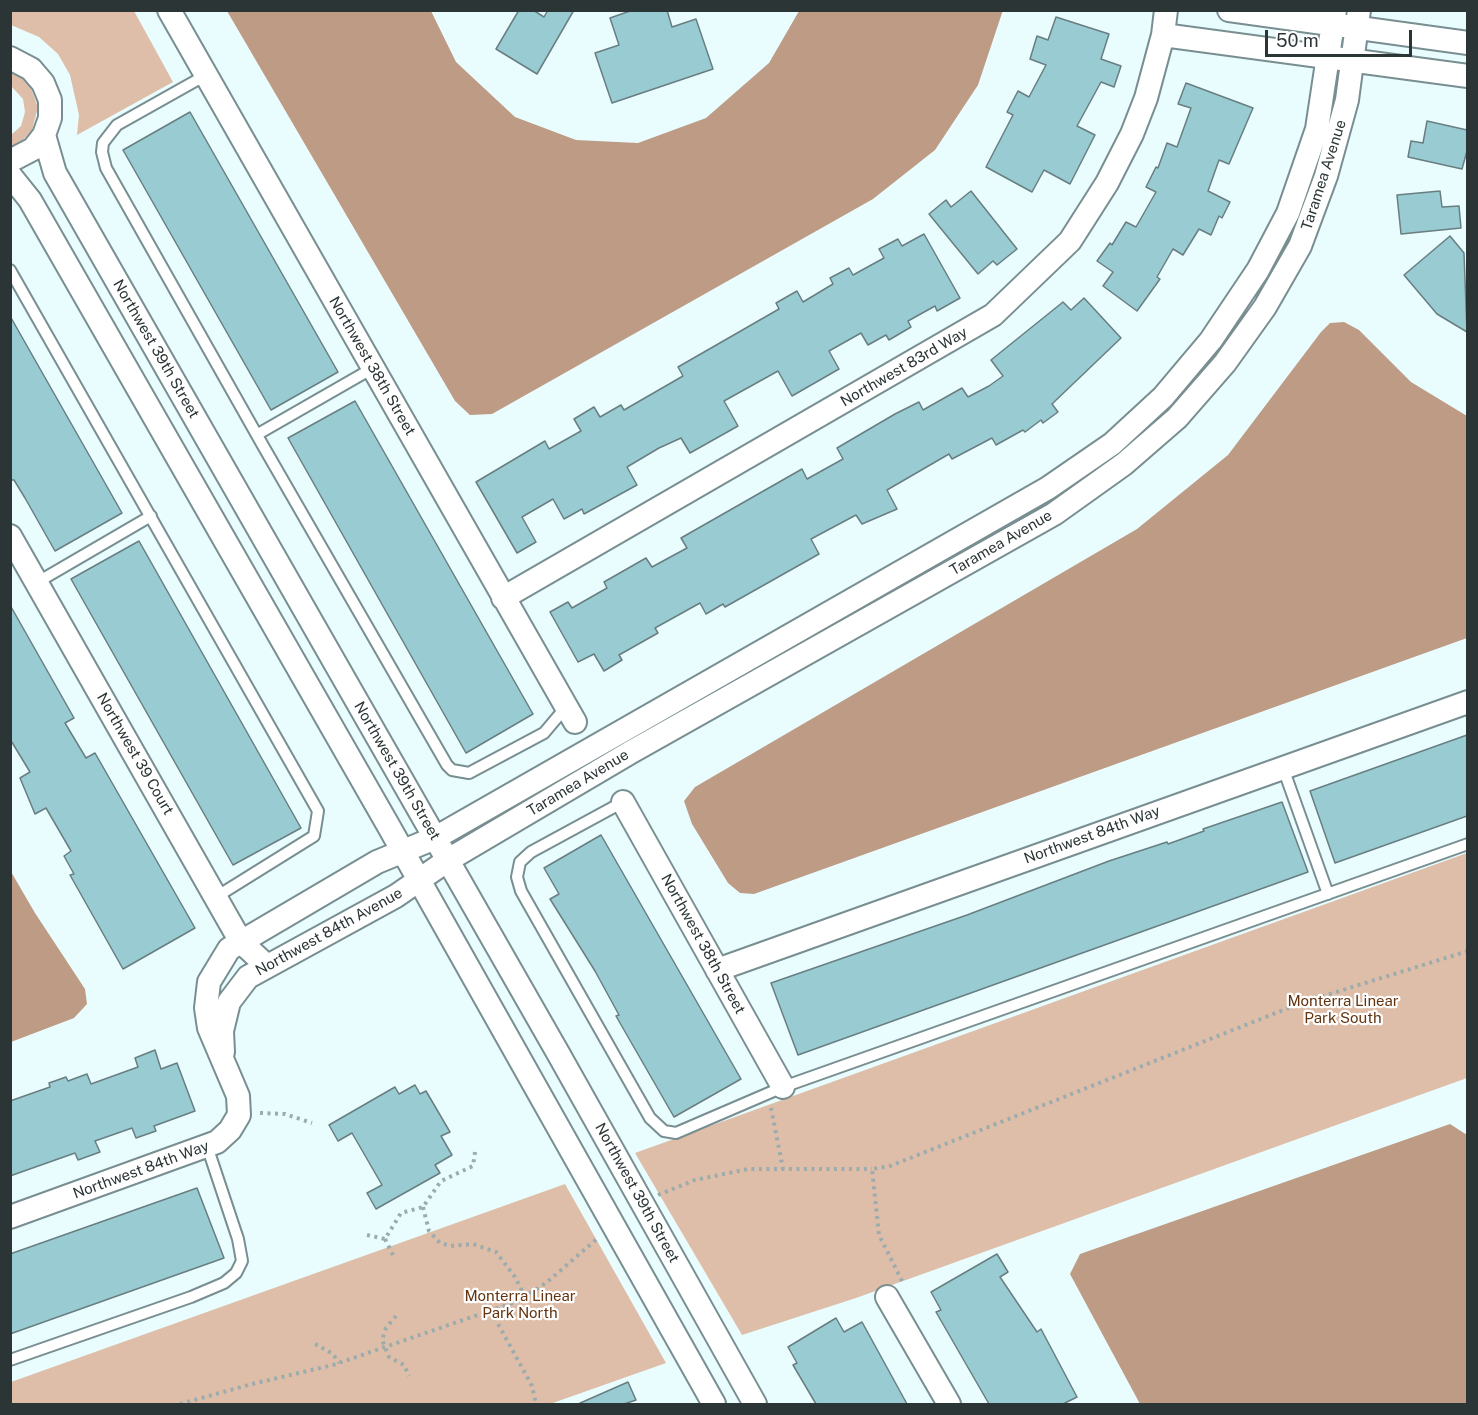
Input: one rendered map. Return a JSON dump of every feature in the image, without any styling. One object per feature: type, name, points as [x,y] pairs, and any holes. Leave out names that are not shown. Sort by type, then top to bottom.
[{"type":"street","name":"Northwest 38th Street","points":[[169,10],[571,714]]},
{"type":"street","name":"Northwest 83rd Way","points":[[504,598],[993,315],[1070,241],[1107,183],[1132,134],[1146,98],[1163,35],[1166,10]]},
{"type":"street","points":[[1229,10],[1358,19],[1467,43]]},
{"type":"street","name":"Taramea Avenue","points":[[403,852],[435,838],[1048,488],[1112,444],[1163,397],[1211,340],[1258,270],[1287,213],[1317,129],[1333,18]]},
{"type":"street","name":"Taramea Avenue","points":[[419,880],[448,860],[631,752],[1054,514],[1124,464],[1177,417],[1225,363],[1252,326],[1300,246],[1326,176],[1347,100],[1358,19]]},
{"type":"street","points":[[1163,35],[1467,76]]},
{"type":"street","points":[[10,58],[31,69],[43,82],[50,100],[50,118],[44,135],[33,149],[10,161]]},
{"type":"street","name":"Northwest 39th Street","points":[[44,135],[55,173],[448,860],[755,1404]]},
{"type":"street","points":[[10,175],[30,200],[419,880],[714,1404]]},
{"type":"street","name":"Northwest 39 Court","points":[[10,536],[241,942],[267,966]]},
{"type":"street","name":"Northwest 84th Way","points":[[717,970],[1467,702]]},
{"type":"street","name":"Northwest 38th Street","points":[[623,802],[783,1087]]},
{"type":"street","points":[[223,1058],[206,1018],[206,997],[217,966],[229,949],[377,862],[403,852]]},
{"type":"street","name":"Northwest 84th Avenue","points":[[223,1058],[222,1031],[228,1002],[248,977],[419,880]]},
{"type":"street","name":"Northwest 84th Way","points":[[10,1217],[218,1142],[239,1115],[238,1096],[223,1058]]},
{"type":"street","points":[[894,1289],[949,1404]]},
{"type":"lane","points":[[206,75],[117,125],[103,143],[102,152],[106,168],[447,765],[452,770],[469,773],[544,732],[571,714]]},
{"type":"lane","points":[[10,270],[318,811],[314,836],[216,897]]},
{"type":"lane","points":[[258,434],[373,369]]},
{"type":"lane","points":[[36,583],[151,516]]},
{"type":"lane","points":[[1283,768],[1328,894]]},
{"type":"lane","points":[[623,802],[531,852],[520,862],[517,877],[521,891],[650,1118],[664,1131],[688,1129],[783,1087],[1467,844]]},
{"type":"lane","points":[[10,1360],[191,1297],[224,1283],[236,1273],[242,1261],[238,1239],[207,1146]]},
{"type":"path","points":[[656,1197],[695,1180],[719,1173],[748,1169],[890,1166],[1300,1004],[1467,951]]},
{"type":"path","points":[[260,1113],[285,1114],[312,1123]]},
{"type":"path","points":[[773,1113],[783,1169]]},
{"type":"path","points":[[384,1239],[401,1213],[423,1207],[441,1181],[473,1166],[475,1152]]},
{"type":"path","points":[[872,1168],[879,1235],[894,1289]]},
{"type":"path","points":[[423,1207],[429,1231],[440,1243],[451,1246],[473,1244],[496,1252],[515,1277],[525,1297]]},
{"type":"path","points":[[367,1235],[384,1239],[394,1257]]},
{"type":"path","points":[[180,1404],[339,1363],[491,1311],[525,1297],[555,1275],[598,1237]]},
{"type":"path","points":[[491,1311],[532,1386],[536,1404]]},
{"type":"path","points":[[396,1316],[384,1334],[385,1347],[389,1357],[404,1365],[409,1376]]},
{"type":"path","points":[[315,1344],[333,1354],[339,1363]]},
{"type":"green space","points":[[134,11],[173,82],[77,135],[79,115],[70,75],[58,54],[39,37],[11,25],[11,12]]},
{"type":"green space","points":[[11,70],[29,83],[38,107],[32,130],[21,142],[11,148],[11,135],[21,126],[25,112],[23,99],[11,86]]},
{"type":"green space","name":"Monterra Linear Park South","points":[[1467,853],[1467,1078],[856,1298],[742,1335],[635,1153]]},
{"type":"green space","name":"Monterra Linear Park North","points":[[565,1184],[666,1363],[550,1404],[11,1404],[11,1382]]},
{"type":"shaded area","points":[[1003,10],[978,85],[935,150],[873,199],[492,414],[470,415],[455,401],[227,11],[431,11],[456,62],[515,117],[576,140],[638,143],[706,118],[769,63],[799,11]]},
{"type":"shaded area","points":[[1344,322],[1359,330],[1411,382],[1467,416],[1467,638],[754,894],[740,893],[728,883],[692,824],[684,801],[695,787],[1137,529],[1228,455],[1321,332],[1330,323]]},
{"type":"shaded area","points":[[10,870],[85,989],[87,1004],[74,1018],[11,1042]]},
{"type":"shaded area","points":[[1450,1124],[1467,1135],[1467,1404],[1140,1404],[1070,1274],[1080,1254]]},
{"type":"building","points":[[519,10],[533,10],[544,17],[548,10],[574,10],[537,74],[496,49]]},
{"type":"building","points":[[633,10],[667,10],[672,27],[696,19],[713,69],[612,103],[595,53],[619,45],[610,18]]},
{"type":"building","points":[[1056,17],[1109,34],[1101,59],[1121,66],[1114,87],[1101,82],[1077,126],[1095,135],[1070,184],[1044,170],[1032,192],[986,167],[1013,115],[1007,112],[1018,91],[1029,97],[1046,65],[1030,59],[1037,36],[1048,40]]},
{"type":"building","points":[[1186,83],[1253,108],[1229,164],[1219,160],[1208,191],[1230,202],[1222,218],[1219,216],[1211,235],[1199,229],[1183,255],[1173,249],[1157,277],[1160,279],[1137,311],[1103,286],[1113,272],[1097,261],[1110,243],[1112,245],[1126,222],[1136,227],[1156,192],[1146,187],[1156,167],[1158,168],[1167,143],[1177,147],[1191,108],[1178,104]]},
{"type":"building","points":[[190,112],[338,372],[271,410],[123,150]]},
{"type":"building","points":[[1427,121],[1467,130],[1467,151],[1462,169],[1408,157],[1411,141],[1423,143]]},
{"type":"building","points":[[971,191],[1017,249],[997,265],[993,261],[978,274],[929,214],[946,200],[951,207]]},
{"type":"building","points":[[1440,191],[1442,207],[1459,206],[1461,228],[1401,234],[1397,195]]},
{"type":"building","points":[[924,234],[960,298],[937,311],[935,306],[908,321],[911,327],[889,340],[886,335],[868,345],[861,333],[829,351],[839,369],[792,396],[778,371],[724,401],[738,426],[690,453],[681,438],[659,448],[627,467],[637,485],[584,514],[582,509],[564,519],[553,499],[522,517],[536,542],[517,553],[476,482],[545,441],[549,449],[581,431],[574,419],[594,407],[600,417],[621,405],[624,410],[683,376],[678,367],[779,309],[776,303],[797,291],[803,302],[833,284],[830,278],[849,268],[853,275],[884,258],[879,249],[898,239],[902,246]]},
{"type":"building","points":[[1450,236],[1464,253],[1467,332],[1437,314],[1404,275]]},
{"type":"building","points":[[1084,298],[1121,338],[1052,404],[1058,412],[1043,423],[1041,420],[1025,432],[1023,430],[996,445],[992,438],[952,459],[949,454],[887,490],[897,509],[862,524],[856,515],[811,539],[819,554],[725,607],[723,604],[706,614],[700,603],[655,628],[658,633],[619,655],[622,660],[604,671],[594,654],[578,662],[550,612],[568,602],[572,608],[607,588],[604,582],[646,558],[652,567],[687,548],[681,538],[802,469],[807,479],[843,459],[837,448],[895,414],[919,402],[923,410],[962,388],[968,397],[989,386],[1003,376],[991,360],[1063,302],[1071,310]]},
{"type":"building","points":[[10,316],[122,513],[55,551],[14,480],[10,480]]},
{"type":"building","points":[[355,401],[533,714],[466,753],[288,438]]},
{"type":"building","points":[[139,541],[301,828],[233,865],[71,579]]},
{"type":"building","points":[[10,605],[74,718],[65,723],[86,758],[95,753],[195,928],[123,969],[70,875],[74,874],[64,856],[71,851],[46,808],[35,814],[20,778],[30,772],[10,739]]},
{"type":"building","points":[[1467,735],[1467,816],[1335,863],[1310,791]]},
{"type":"building","points":[[1282,802],[1308,872],[798,1055],[771,983],[967,915],[1109,861],[1167,842],[1168,844],[1204,831],[1203,829]]},
{"type":"building","points":[[601,835],[741,1079],[674,1117],[616,1016],[619,1015],[595,971],[550,899],[559,894],[544,868]]},
{"type":"building","points":[[155,1050],[161,1069],[177,1063],[195,1111],[154,1126],[156,1131],[136,1138],[132,1128],[95,1141],[100,1152],[78,1160],[75,1153],[10,1176],[10,1101],[50,1087],[49,1083],[66,1077],[68,1081],[87,1074],[91,1084],[138,1067],[135,1058]]},
{"type":"building","points":[[415,1085],[420,1094],[426,1091],[450,1132],[441,1136],[452,1155],[435,1165],[440,1173],[376,1209],[367,1193],[382,1185],[352,1133],[338,1141],[329,1125],[395,1087],[399,1094]]},
{"type":"building","points":[[197,1188],[224,1258],[10,1334],[10,1254]]},
{"type":"building","points":[[997,1254],[1008,1272],[1000,1277],[1037,1332],[1041,1329],[1077,1397],[1063,1404],[989,1404],[936,1312],[941,1310],[931,1292]]},
{"type":"building","points":[[836,1318],[844,1332],[862,1322],[907,1404],[816,1404],[793,1365],[797,1363],[788,1347]]},
{"type":"building","points":[[628,1382],[636,1400],[624,1404],[578,1404]]}]
